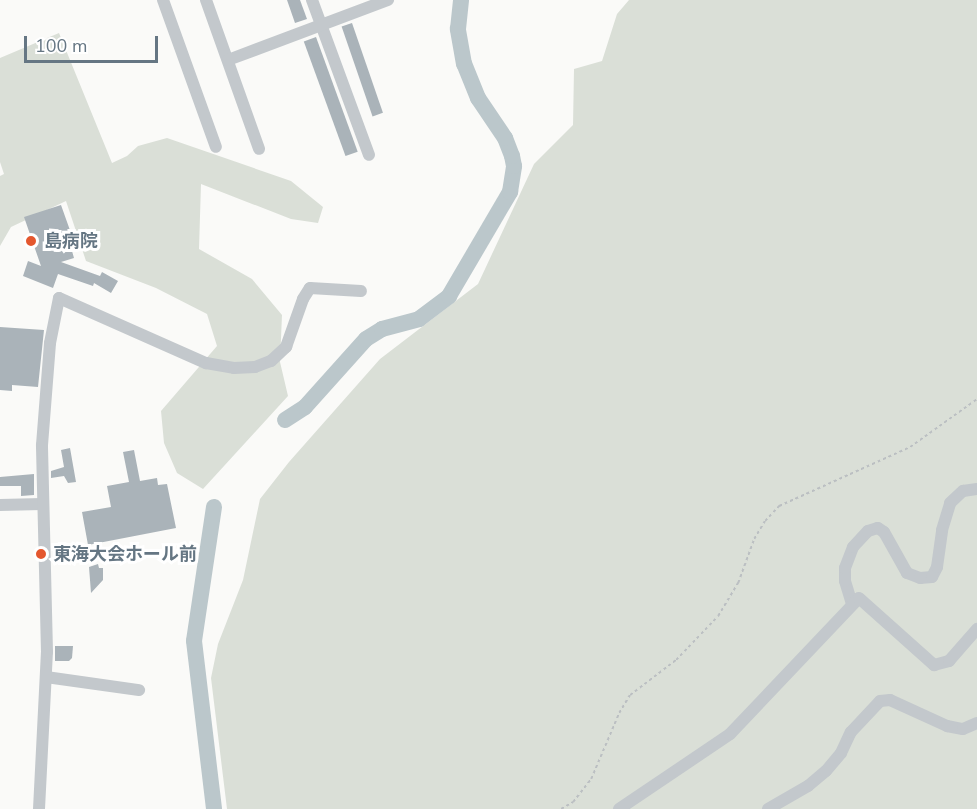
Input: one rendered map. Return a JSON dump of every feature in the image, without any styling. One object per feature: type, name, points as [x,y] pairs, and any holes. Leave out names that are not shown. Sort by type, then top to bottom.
[{"type":"street","points":[[163,0],[216,147]]},
{"type":"street","points":[[206,0],[259,149]]},
{"type":"street","points":[[312,0],[369,155]]},
{"type":"street","points":[[228,60],[388,0]]},
{"type":"street","points":[[39,809],[46,677],[46,555],[42,504],[42,445],[48,367],[54,316],[59,298],[206,363],[234,368],[255,367],[271,361],[286,347],[303,299],[310,288],[361,291]]},
{"type":"street","points":[[852,604],[845,580],[846,568],[853,547],[868,531],[879,528],[884,532],[907,573],[914,577],[932,577],[937,567],[942,530],[950,503],[963,491],[977,489]]},
{"type":"street","points":[[0,505],[42,504]]},
{"type":"street","points":[[619,809],[730,734],[861,597],[934,665],[949,661],[977,629]]},
{"type":"street","points":[[46,677],[139,690]]},
{"type":"street","points":[[768,809],[808,786],[826,771],[841,753],[860,719],[880,701],[890,700],[947,726],[963,729],[977,723]]},
{"type":"path","points":[[561,809],[573,802],[591,779],[619,713],[630,695],[676,660],[718,616],[738,583],[754,539],[765,521],[779,506],[910,447],[977,399]]},
{"type":"shaded area","points":[[629,0],[977,0],[977,809],[227,809],[211,678],[218,644],[243,580],[260,499],[289,462],[380,359],[478,284],[534,164],[573,125],[574,69],[602,61],[617,14]]},
{"type":"shaded area","points":[[59,33],[112,163],[127,156],[138,146],[167,138],[291,181],[323,207],[318,223],[291,219],[201,184],[199,249],[252,279],[282,315],[280,362],[288,396],[203,489],[177,473],[164,443],[161,411],[217,346],[207,314],[156,288],[86,261],[66,201],[11,227],[0,246],[0,176],[4,174],[0,162],[0,58]]},
{"type":"building","points":[[287,0],[300,0],[307,19],[295,23]]},
{"type":"building","points":[[352,23],[383,113],[373,116],[342,27]]},
{"type":"building","points":[[316,37],[358,152],[346,156],[304,41]]},
{"type":"building","points":[[61,205],[77,250],[72,251],[74,258],[61,262],[100,276],[102,272],[118,281],[111,293],[94,283],[93,286],[58,274],[53,288],[23,276],[28,261],[41,266],[24,217]]},
{"type":"building","points":[[0,327],[44,330],[38,387],[12,385],[12,391],[0,390]]},
{"type":"building","points":[[70,448],[76,482],[68,483],[64,476],[51,478],[51,471],[64,467],[61,450]]},
{"type":"building","points":[[134,450],[140,481],[157,478],[158,485],[167,484],[176,528],[88,545],[82,512],[111,507],[107,486],[129,482],[123,452]]},
{"type":"building","points":[[34,474],[34,495],[21,496],[21,486],[0,486],[0,477]]},
{"type":"building","points":[[98,564],[99,568],[103,568],[103,580],[91,593],[89,567]]},
{"type":"building","points":[[55,646],[73,646],[72,658],[69,661],[55,661]]},
{"type":"waterway","points":[[285,420],[305,407],[366,339],[382,329],[419,319],[449,296],[510,192],[514,166],[512,156],[505,138],[478,98],[464,64],[458,29],[461,0]]},
{"type":"waterway","points":[[214,507],[194,641],[214,809]]},
{"type":"place","name":"島病院","points":[[31,241]]},
{"type":"place","name":"東海大会ホール前","points":[[41,554]]}]
